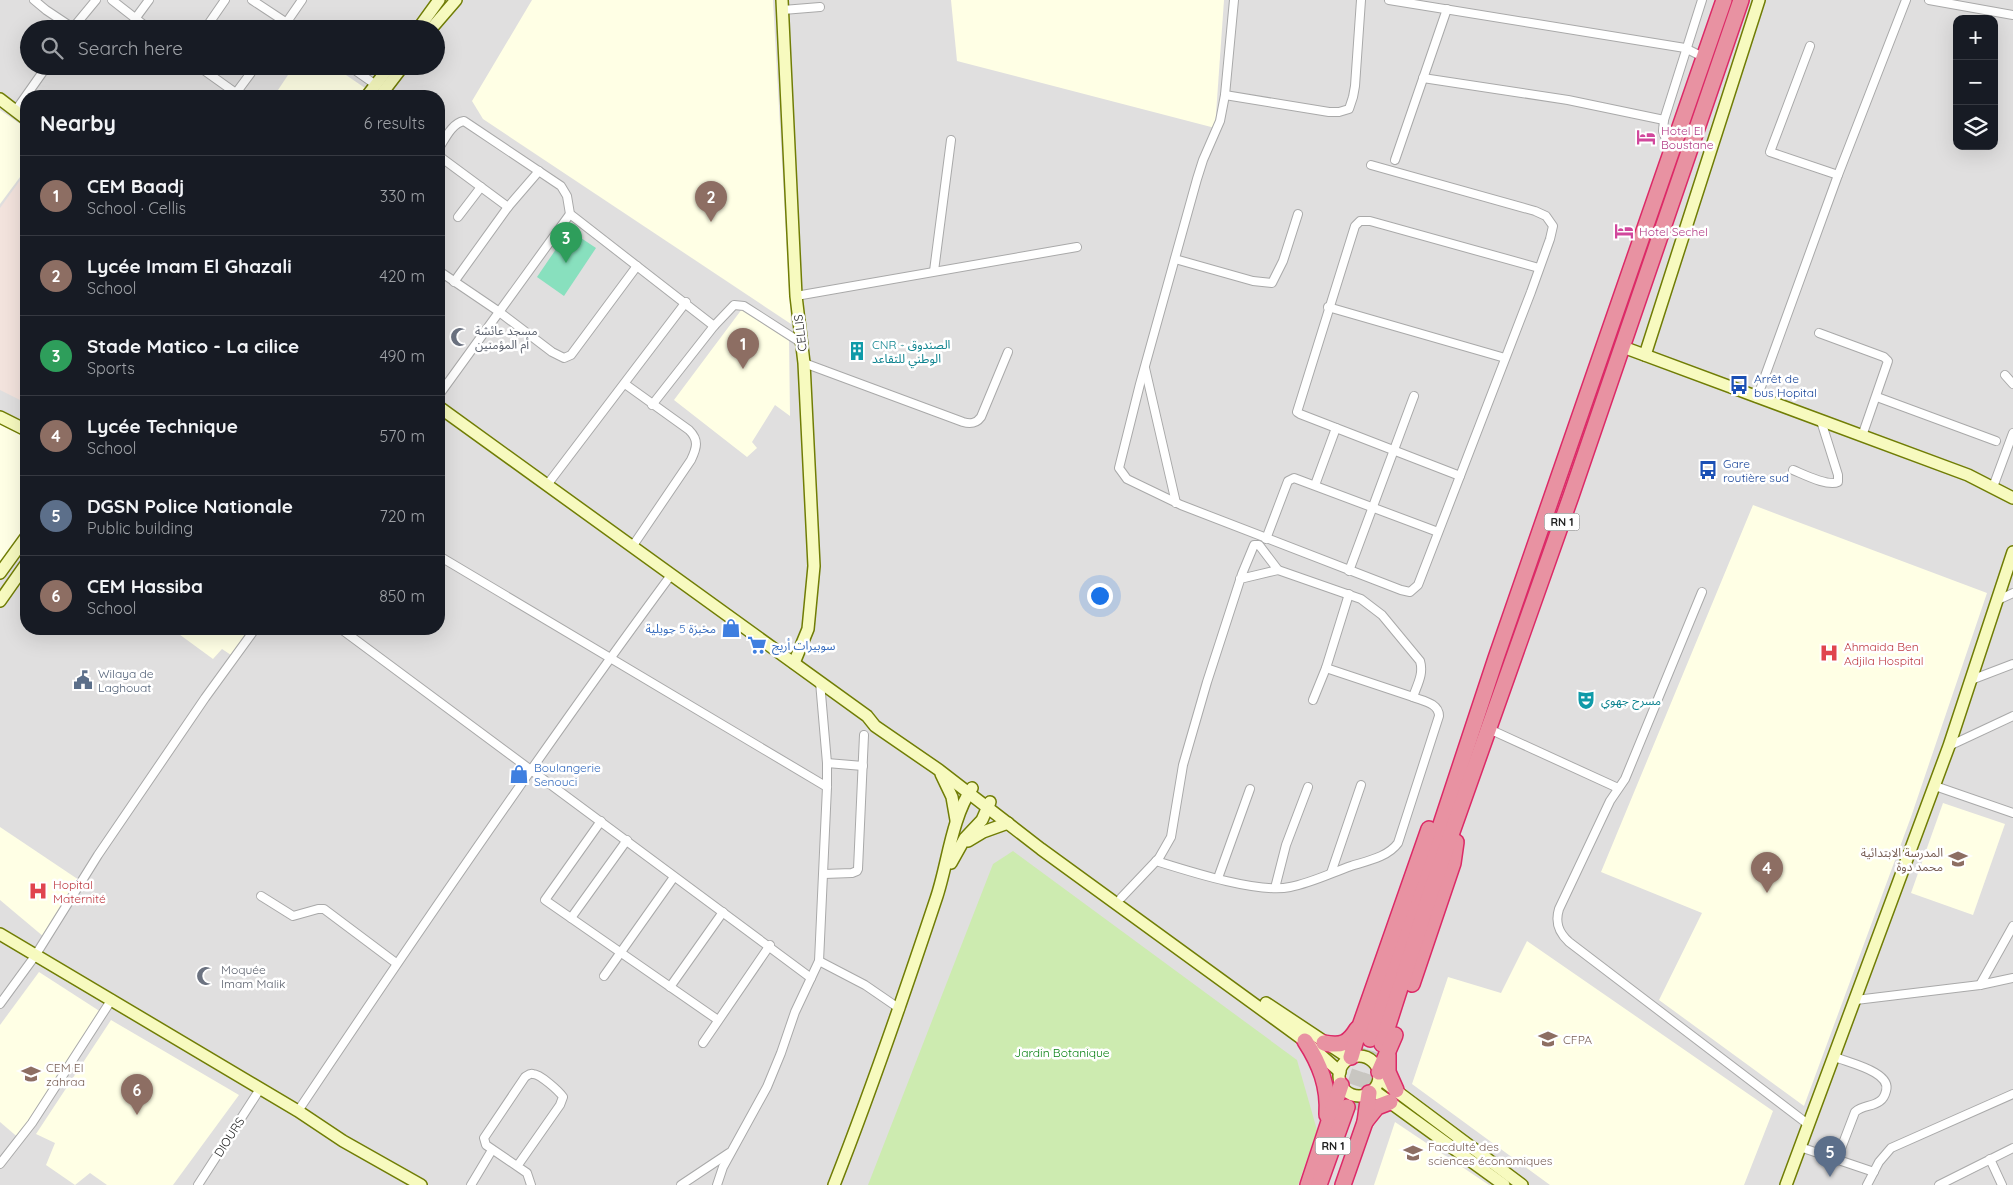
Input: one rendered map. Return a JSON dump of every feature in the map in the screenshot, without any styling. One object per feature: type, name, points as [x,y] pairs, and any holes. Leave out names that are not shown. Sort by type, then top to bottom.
[{"type":"highway","name":"RN 1","points":[[1380,1044],[1458,775],[1724,0]]},
{"type":"highway","name":"RN 1","points":[[1380,1044],[1430,894],[1623,347],[1741,0]]},
{"type":"highway","points":[[1350,1058],[1431,823],[1450,784],[1458,775]]},
{"type":"highway","points":[[1324,1043],[1337,1045],[1342,1043],[1351,1038],[1360,1026]]},
{"type":"highway","points":[[1305,1041],[1315,1057],[1326,1088],[1326,1131]]},
{"type":"highway","points":[[1379,1075],[1380,1044]]},
{"type":"highway","points":[[1357,1113],[1378,1107],[1393,1096],[1380,1044]]},
{"type":"highway","points":[[1308,1185],[1326,1131],[1340,1078]]},
{"type":"highway","points":[[1343,1185],[1357,1113],[1371,1092]]},
{"type":"highway","name":"RN 1","points":[[1319,1185],[1357,1113]]},
{"type":"highway","name":"RN 1","points":[[1332,1185],[1357,1113]]},
{"type":"street","points":[[34,0],[60,20]]},
{"type":"street","points":[[79,20],[96,0]]},
{"type":"street","points":[[112,0],[136,19],[149,0]]},
{"type":"street","points":[[211,20],[225,0]]},
{"type":"street","points":[[252,0],[277,20]]},
{"type":"street","points":[[289,20],[302,0]]},
{"type":"street","points":[[425,20],[439,0]]},
{"type":"street","points":[[439,20],[456,0]]},
{"type":"street","points":[[1234,0],[1225,95],[1220,122],[1203,160],[1145,366],[1119,468],[1127,479],[1176,503],[1407,592],[1414,590],[1418,585],[1553,232],[1551,222],[1546,216],[1371,165]]},
{"type":"street","points":[[1225,95],[1330,112],[1349,109],[1354,92],[1361,0]]},
{"type":"street","points":[[1390,0],[1685,48],[1705,58]]},
{"type":"street","points":[[1672,155],[1663,131],[1664,120],[1685,48],[1702,0]]},
{"type":"street","points":[[1646,356],[1759,0]]},
{"type":"street","points":[[1757,398],[1838,175],[1906,0]]},
{"type":"street","points":[[1929,0],[2013,15]]},
{"type":"street","points":[[783,5],[807,4],[820,7]]},
{"type":"street","name":"CELLIS","points":[[783,5],[796,296],[804,363],[814,566],[808,629],[794,663]]},
{"type":"street","points":[[1395,160],[1447,9]]},
{"type":"street","points":[[1810,46],[1770,152],[1838,175]]},
{"type":"street","points":[[30,90],[40,75]]},
{"type":"street","points":[[210,75],[231,90]]},
{"type":"street","points":[[241,90],[250,75]]},
{"type":"street","points":[[360,75],[377,90]]},
{"type":"street","points":[[378,90],[386,75]]},
{"type":"street","points":[[379,90],[394,75]]},
{"type":"street","points":[[1424,78],[1568,100],[1664,120]]},
{"type":"street","points":[[0,99],[20,113]]},
{"type":"street","points":[[16,110],[20,104]]},
{"type":"street","points":[[445,139],[454,126],[464,121],[495,144],[539,171],[565,191],[570,214],[686,302],[714,326]]},
{"type":"street","points":[[934,271],[951,140]]},
{"type":"street","points":[[445,161],[508,207]]},
{"type":"street","points":[[454,282],[508,207],[539,171]]},
{"type":"street","points":[[458,217],[481,188]]},
{"type":"street","points":[[445,387],[570,214]]},
{"type":"street","points":[[1175,259],[1253,281],[1272,283],[1283,261],[1298,214]]},
{"type":"street","points":[[1460,476],[1300,414],[1297,410],[1355,226],[1363,220],[1370,221],[1540,268]]},
{"type":"street","points":[[796,296],[1077,247]]},
{"type":"street","points":[[445,275],[561,358],[568,358],[637,266]]},
{"type":"street","points":[[547,485],[686,302]]},
{"type":"street","points":[[652,405],[714,326],[734,305],[738,304],[800,342]]},
{"type":"street","points":[[1328,307],[1505,358]]},
{"type":"street","points":[[1819,332],[1887,359],[1888,364],[1862,436]]},
{"type":"street","points":[[1623,347],[1757,398],[1822,420],[1991,485],[2013,498]]},
{"type":"street","points":[[804,363],[962,422],[970,423],[976,422],[981,417],[1008,352]]},
{"type":"street","points":[[1145,366],[1176,503]]},
{"type":"street","points":[[2005,375],[2013,384]]},
{"type":"street","points":[[625,384],[689,430],[696,439],[697,445],[691,460],[632,547]]},
{"type":"street","points":[[1349,570],[1414,396]]},
{"type":"street","points":[[1877,397],[1996,441]]},
{"type":"street","points":[[0,409],[20,417]]},
{"type":"street","points":[[445,411],[867,716],[875,726],[970,790]]},
{"type":"street","points":[[0,417],[20,427]]},
{"type":"street","points":[[1792,470],[1825,482],[1833,484],[1838,482],[1838,475],[1822,420]]},
{"type":"street","points":[[1316,485],[1336,428]]},
{"type":"street","points":[[1991,485],[2013,433]]},
{"type":"street","points":[[1266,539],[1288,481],[1294,478],[1438,532]]},
{"type":"street","points":[[1991,485],[2013,489]]},
{"type":"street","points":[[1121,898],[1156,861],[1170,837],[1183,765],[1240,579],[1250,551],[1256,544],[1259,545],[1278,570]]},
{"type":"street","points":[[0,573],[20,547]]},
{"type":"street","points":[[1788,1185],[1800,1147],[1835,1058],[1935,786],[2013,552]]},
{"type":"street","points":[[445,560],[827,787]]},
{"type":"street","points":[[1240,579],[1278,570],[1361,599],[1382,616],[1407,643],[1420,662],[1422,668],[1421,676],[1413,697]]},
{"type":"street","points":[[2,594],[20,572]]},
{"type":"street","points":[[298,1110],[396,963],[530,770],[671,575]]},
{"type":"street","points":[[1702,592],[1625,779],[1610,801],[1559,909],[1557,916],[1559,930],[1563,937],[1809,1125]]},
{"type":"street","points":[[1313,700],[1326,668],[1349,594]]},
{"type":"street","points":[[1998,600],[2013,594]]},
{"type":"street","points":[[0,1004],[35,956],[98,855],[205,698],[251,635]]},
{"type":"street","points":[[348,635],[770,945],[811,978]]},
{"type":"street","points":[[1971,680],[2013,664]]},
{"type":"street","points":[[1156,861],[1218,878],[1275,888],[1289,888],[1385,854],[1398,843],[1439,711],[1435,706],[1413,697],[1326,668]]},
{"type":"street","points":[[717,1185],[731,1152],[767,1087],[781,1053],[794,1012],[820,961],[827,763],[820,682]]},
{"type":"street","points":[[867,716],[878,720],[989,805],[1324,1043],[1350,1058]]},
{"type":"street","points":[[1949,746],[2013,716]]},
{"type":"street","points":[[1489,729],[1618,788]]},
{"type":"street","points":[[824,874],[852,873],[858,869],[864,735]]},
{"type":"street","points":[[827,763],[863,766]]},
{"type":"street","points":[[939,770],[952,797],[956,822]]},
{"type":"street","points":[[1331,873],[1361,785]]},
{"type":"street","points":[[1275,888],[1286,845],[1308,786]]},
{"type":"street","points":[[1935,786],[2013,813]]},
{"type":"street","points":[[1218,878],[1250,789]]},
{"type":"street","points":[[834,1185],[900,1009],[944,875],[956,822],[970,790]]},
{"type":"street","points":[[989,805],[1008,823],[1305,1041],[1340,1078],[1344,1089],[1353,1095],[1371,1092],[1393,1096],[1461,1141],[1522,1185]]},
{"type":"street","points":[[944,875],[965,838],[980,823],[989,805]]},
{"type":"street","points":[[601,821],[545,900],[718,1020]]},
{"type":"street","points":[[959,848],[983,832],[1008,823]]},
{"type":"street","points":[[571,918],[627,840]]},
{"type":"street","points":[[604,976],[674,876]]},
{"type":"street","points":[[261,896],[293,916],[318,908],[324,909],[396,963]]},
{"type":"street","points":[[670,987],[723,912]]},
{"type":"street","points":[[1980,985],[2013,926]]},
{"type":"street","points":[[0,934],[298,1110],[343,1141],[421,1185]]},
{"type":"street","points":[[703,1042],[770,945]]},
{"type":"street","points":[[820,961],[865,985],[900,1009]]},
{"type":"street","points":[[1856,1000],[1980,985],[2013,978]]},
{"type":"street","points":[[0,1164],[32,1123],[112,999]]},
{"type":"street","points":[[1340,1078],[1343,1064],[1350,1058],[1363,1056],[1369,1058],[1377,1066],[1379,1075],[1393,1096],[1504,1185]]},
{"type":"street","points":[[1835,1058],[1876,1073],[1884,1079],[1887,1087],[1886,1093],[1879,1102],[1860,1107],[1855,1112],[1837,1159]]},
{"type":"street","points":[[518,1165],[560,1104],[563,1096],[556,1088],[535,1074],[526,1077],[484,1138],[486,1145],[492,1150],[518,1165],[527,1173],[531,1185]]},
{"type":"street","points":[[1371,1092],[1379,1075]]},
{"type":"street","name":"DIOURS","points":[[198,1185],[260,1089]]},
{"type":"street","points":[[1867,1185],[1879,1162],[1891,1148],[2013,1094]]},
{"type":"street","points":[[1800,1147],[1874,1172]]},
{"type":"street","points":[[1939,1185],[2013,1148]]},
{"type":"street","points":[[471,1185],[492,1150]]},
{"type":"street","points":[[681,1185],[731,1152]]},
{"type":"street","points":[[1990,1160],[2002,1185]]},
{"type":"shaded area","points":[[0,0],[2013,0],[2013,1185],[0,1185]]},
{"type":"shaded area","points":[[532,0],[773,0],[791,324],[483,119],[472,101]]},
{"type":"shaded area","points":[[951,0],[1224,0],[1215,128],[957,61]]},
{"type":"shaded area","points":[[288,75],[346,75],[365,88],[364,90],[278,90]]},
{"type":"shaded area","points":[[0,110],[20,124],[20,177],[0,204]]},
{"type":"shaded area","points":[[20,180],[20,400],[0,390],[0,208]]},
{"type":"shaded area","points":[[742,309],[789,338],[790,416],[775,405],[752,442],[757,448],[747,457],[674,400]]},
{"type":"shaded area","points":[[0,423],[20,433],[20,536],[0,564]]},
{"type":"shaded area","points":[[1753,505],[1987,593],[1911,817],[1804,1106],[1659,1000],[1702,913],[1601,872]]},
{"type":"shaded area","points":[[180,635],[246,635],[231,655],[222,649],[213,659]]},
{"type":"shaded area","name":"المدرسة الابتدائية محمد دوة","points":[[1943,803],[2005,824],[1973,915],[1911,893]]},
{"type":"shaded area","name":"Hopital Maternité","points":[[0,827],[82,882],[44,937],[0,900]]},
{"type":"shaded area","name":"CFPA","points":[[1527,941],[1773,1111],[1744,1185],[1550,1185],[1412,1084],[1448,977],[1501,993]]},
{"type":"shaded area","name":"CEM El zahraa","points":[[39,972],[101,1012],[21,1140],[0,1122],[0,1025]]},
{"type":"shaded area","points":[[111,1020],[239,1095],[173,1185],[107,1185],[90,1173],[75,1185],[46,1165],[55,1143],[36,1134]]},
{"type":"shaded area","name":"Facdulté des sciences économiques","points":[[1395,1122],[1489,1185],[1374,1185]]},
{"type":"green space","points":[[569,230],[596,248],[564,296],[537,277]]},
{"type":"green space","name":"Jardin Botanique","points":[[1013,851],[1297,1060],[1317,1130],[1298,1185],[868,1185],[993,864]]},
{"type":"tunnel","points":[[1347,1107],[1370,1039]]},
{"type":"tunnel","points":[[1359,1111],[1382,1044]]},
{"type":"place","name":"Hotel El Boustane","points":[[1646,137]]},
{"type":"place","name":"Lycée Imam El Ghazali","points":[[711,222]]},
{"type":"place","name":"Hotel Sechel","points":[[1624,231]]},
{"type":"place","name":"Stade Matico - La cilice","points":[[566,263]]},
{"type":"place","name":"مسجد عائشة أم المؤمنين","points":[[460,337]]},
{"type":"place","name":"CNR - الصندوق الوطني للتقاعد","points":[[857,351]]},
{"type":"place","name":"CEM Baadj","points":[[743,369]]},
{"type":"place","name":"Arrêt de bus Hopital","points":[[1739,385]]},
{"type":"place","name":"Gare routière sud","points":[[1708,470]]},
{"type":"place","name":"مخبزة 5 جويلية","points":[[731,628]]},
{"type":"place","name":"سوبيرات أريج","points":[[757,645]]},
{"type":"place","name":"Ahmaida Ben Adjila Hospital","points":[[1829,653]]},
{"type":"place","name":"Wilaya de Laghouat","points":[[83,680]]},
{"type":"place","name":"مسرح جهوي","points":[[1586,700]]},
{"type":"place","name":"Boulangerie Senouci","points":[[519,774]]},
{"type":"place","name":"المدرسة الابتدائية محمد دوة","points":[[1958,859]]},
{"type":"place","name":"Hopital Maternité","points":[[38,891]]},
{"type":"place","name":"Lycée Technique","points":[[1767,893]]},
{"type":"place","name":"Moquée Imam Malik","points":[[206,976]]},
{"type":"place","name":"CFPA","points":[[1548,1039]]},
{"type":"place","name":"CEM El zahraa","points":[[31,1074]]},
{"type":"place","name":"CEM Hassiba","points":[[137,1115]]},
{"type":"place","name":"Facdulté des sciences économiques","points":[[1413,1153]]},
{"type":"place","name":"DGSN Police Nationale","points":[[1830,1177]]}]
